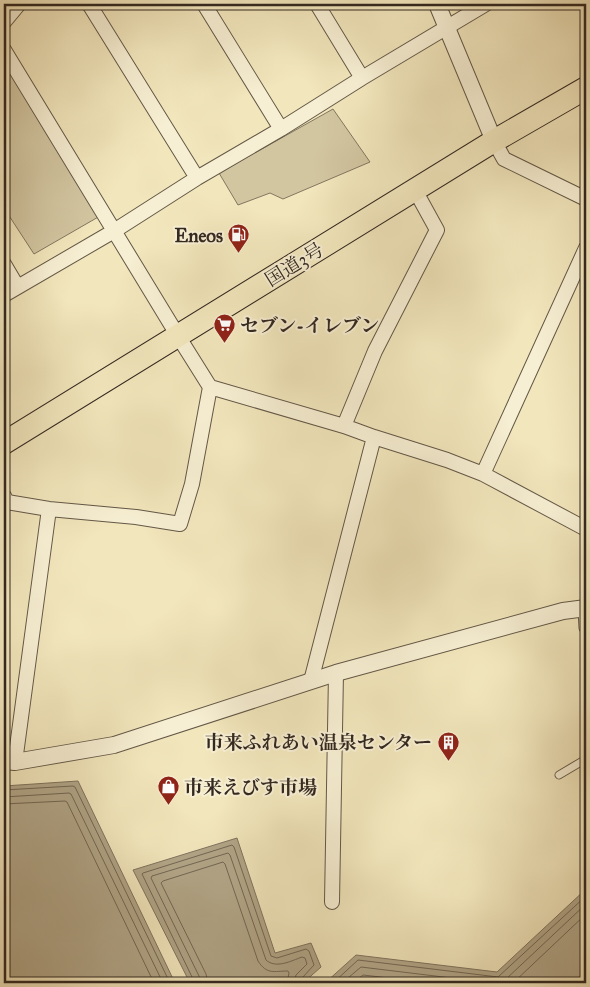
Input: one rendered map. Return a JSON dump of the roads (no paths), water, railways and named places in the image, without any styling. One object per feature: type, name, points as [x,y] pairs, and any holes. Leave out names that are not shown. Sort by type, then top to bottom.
[{"type":"highway","name":"国道3号","points":[[4,443],[494,141],[586,88]]},
{"type":"street","points":[[4,22],[19,4]]},
{"type":"street","points":[[89,4],[197,178]]},
{"type":"street","points":[[204,4],[281,128]]},
{"type":"street","points":[[317,4],[362,78]]},
{"type":"street","points":[[437,4],[494,141],[504,159],[586,199]]},
{"type":"street","points":[[4,295],[114,231],[197,178],[486,4]]},
{"type":"street","points":[[4,50],[210,387],[344,426],[447,460],[483,474],[586,529]]},
{"type":"street","points":[[344,426],[375,351],[436,230],[415,190]]},
{"type":"street","points":[[483,474],[586,248]]},
{"type":"street","points":[[4,264],[17,286]]},
{"type":"street","points":[[5,502],[180,524],[192,484],[210,387]]},
{"type":"street","points":[[311,681],[374,437]]},
{"type":"street","points":[[49,509],[10,761],[114,744],[336,673],[563,611],[584,608]]},
{"type":"street","points":[[332,902],[336,673]]},
{"type":"lane","points":[[584,608],[584,628],[586,628]]},
{"type":"lane","points":[[559,775],[586,759]]},
{"type":"water","points":[[78,781],[175,983],[4,983],[4,786]]},
{"type":"water","points":[[237,838],[275,953],[311,943],[321,967],[303,983],[190,983],[133,870]]},
{"type":"water","points":[[586,889],[586,983],[325,983],[356,955],[497,972]]},
{"type":"place","name":"Eneos","points":[[239,254]]},
{"type":"place","name":"セブン-イレブン","points":[[224,344]]},
{"type":"place","name":"市来ふれあい温泉センター","points":[[448,761]]},
{"type":"place","name":"市来えびす市場","points":[[168,806]]}]
